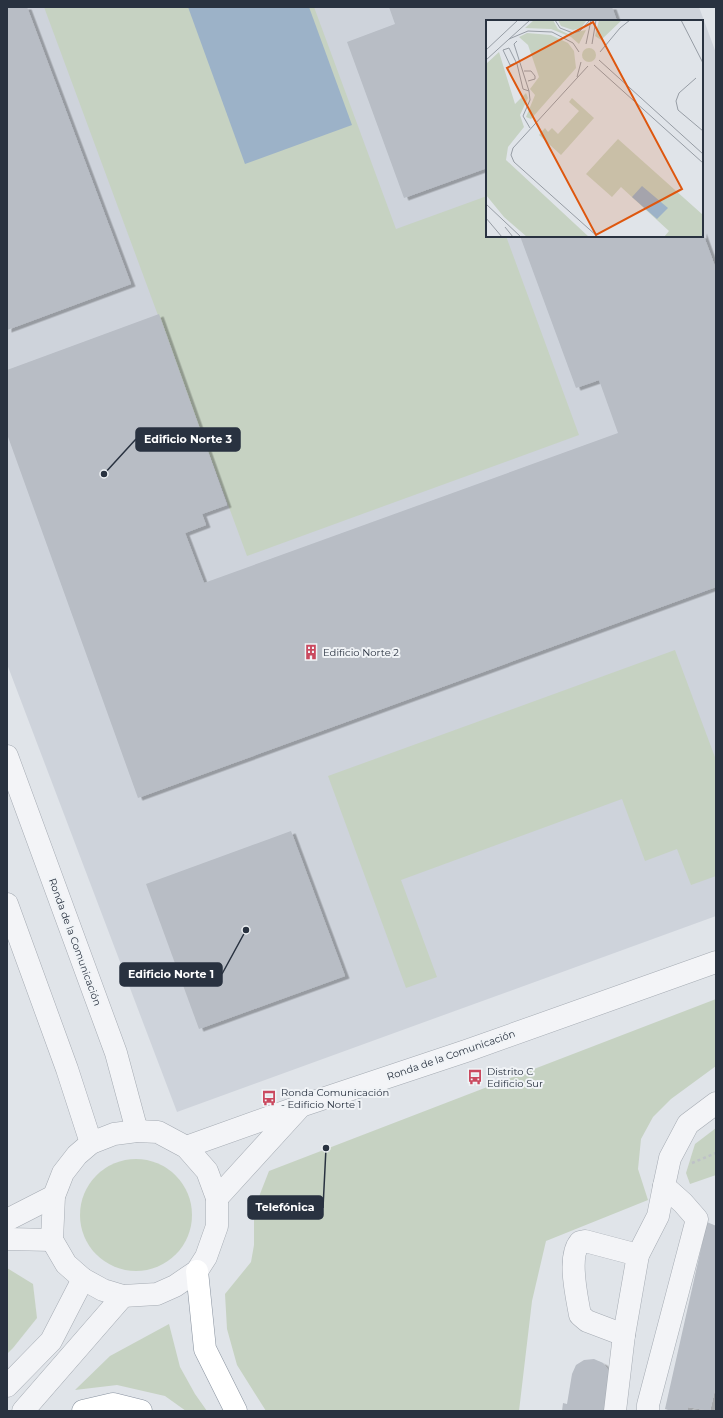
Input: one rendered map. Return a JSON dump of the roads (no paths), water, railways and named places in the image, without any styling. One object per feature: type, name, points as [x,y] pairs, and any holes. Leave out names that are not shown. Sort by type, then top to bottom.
[{"type":"highway","points":[[197,1271],[205,1349],[236,1411]]},
{"type":"highway","points":[[83,1411],[112,1404],[141,1411]]},
{"type":"street","name":"Ronda de la Comunicación","points":[[7,756],[116,1053],[137,1131]]},
{"type":"street","points":[[7,904],[67,1069],[91,1143]]},
{"type":"street","name":"Ronda de la Comunicación","points":[[186,1147],[301,1106],[466,1051],[716,962]]},
{"type":"street","points":[[615,1411],[624,1335],[638,1255],[658,1216],[670,1158],[688,1124],[716,1103]]},
{"type":"street","points":[[217,1198],[301,1106]]},
{"type":"street","points":[[137,1131],[158,1132],[186,1147],[207,1171],[217,1198],[217,1226],[206,1257],[197,1271],[175,1286],[157,1294],[123,1296],[103,1290],[82,1279],[66,1264],[52,1240],[54,1196],[63,1173],[77,1155],[91,1143],[114,1134],[137,1131]]},
{"type":"street","points":[[648,1411],[648,1405],[697,1219],[664,1186]]},
{"type":"street","points":[[7,1220],[54,1196]]},
{"type":"street","points":[[7,1239],[52,1240]]},
{"type":"street","points":[[624,1335],[587,1321],[580,1315],[572,1268],[576,1245],[585,1241],[638,1255]]},
{"type":"street","points":[[7,1386],[51,1341],[82,1279]]},
{"type":"street","points":[[23,1411],[123,1296]]},
{"type":"water","points":[[188,7],[309,7],[352,125],[245,164]]},
{"type":"place","name":"Edificio Norte 3","points":[[104,474]]},
{"type":"place","name":"Edificio Norte 2","points":[[311,652]]},
{"type":"place","name":"Edificio Norte 1","points":[[246,930]]},
{"type":"place","name":"Distrito C Edificio Sur","points":[[475,1077]]},
{"type":"place","name":"Ronda Comunicación - Edificio Norte 1","points":[[269,1098]]},
{"type":"place","name":"Telefónica","points":[[326,1148]]}]
